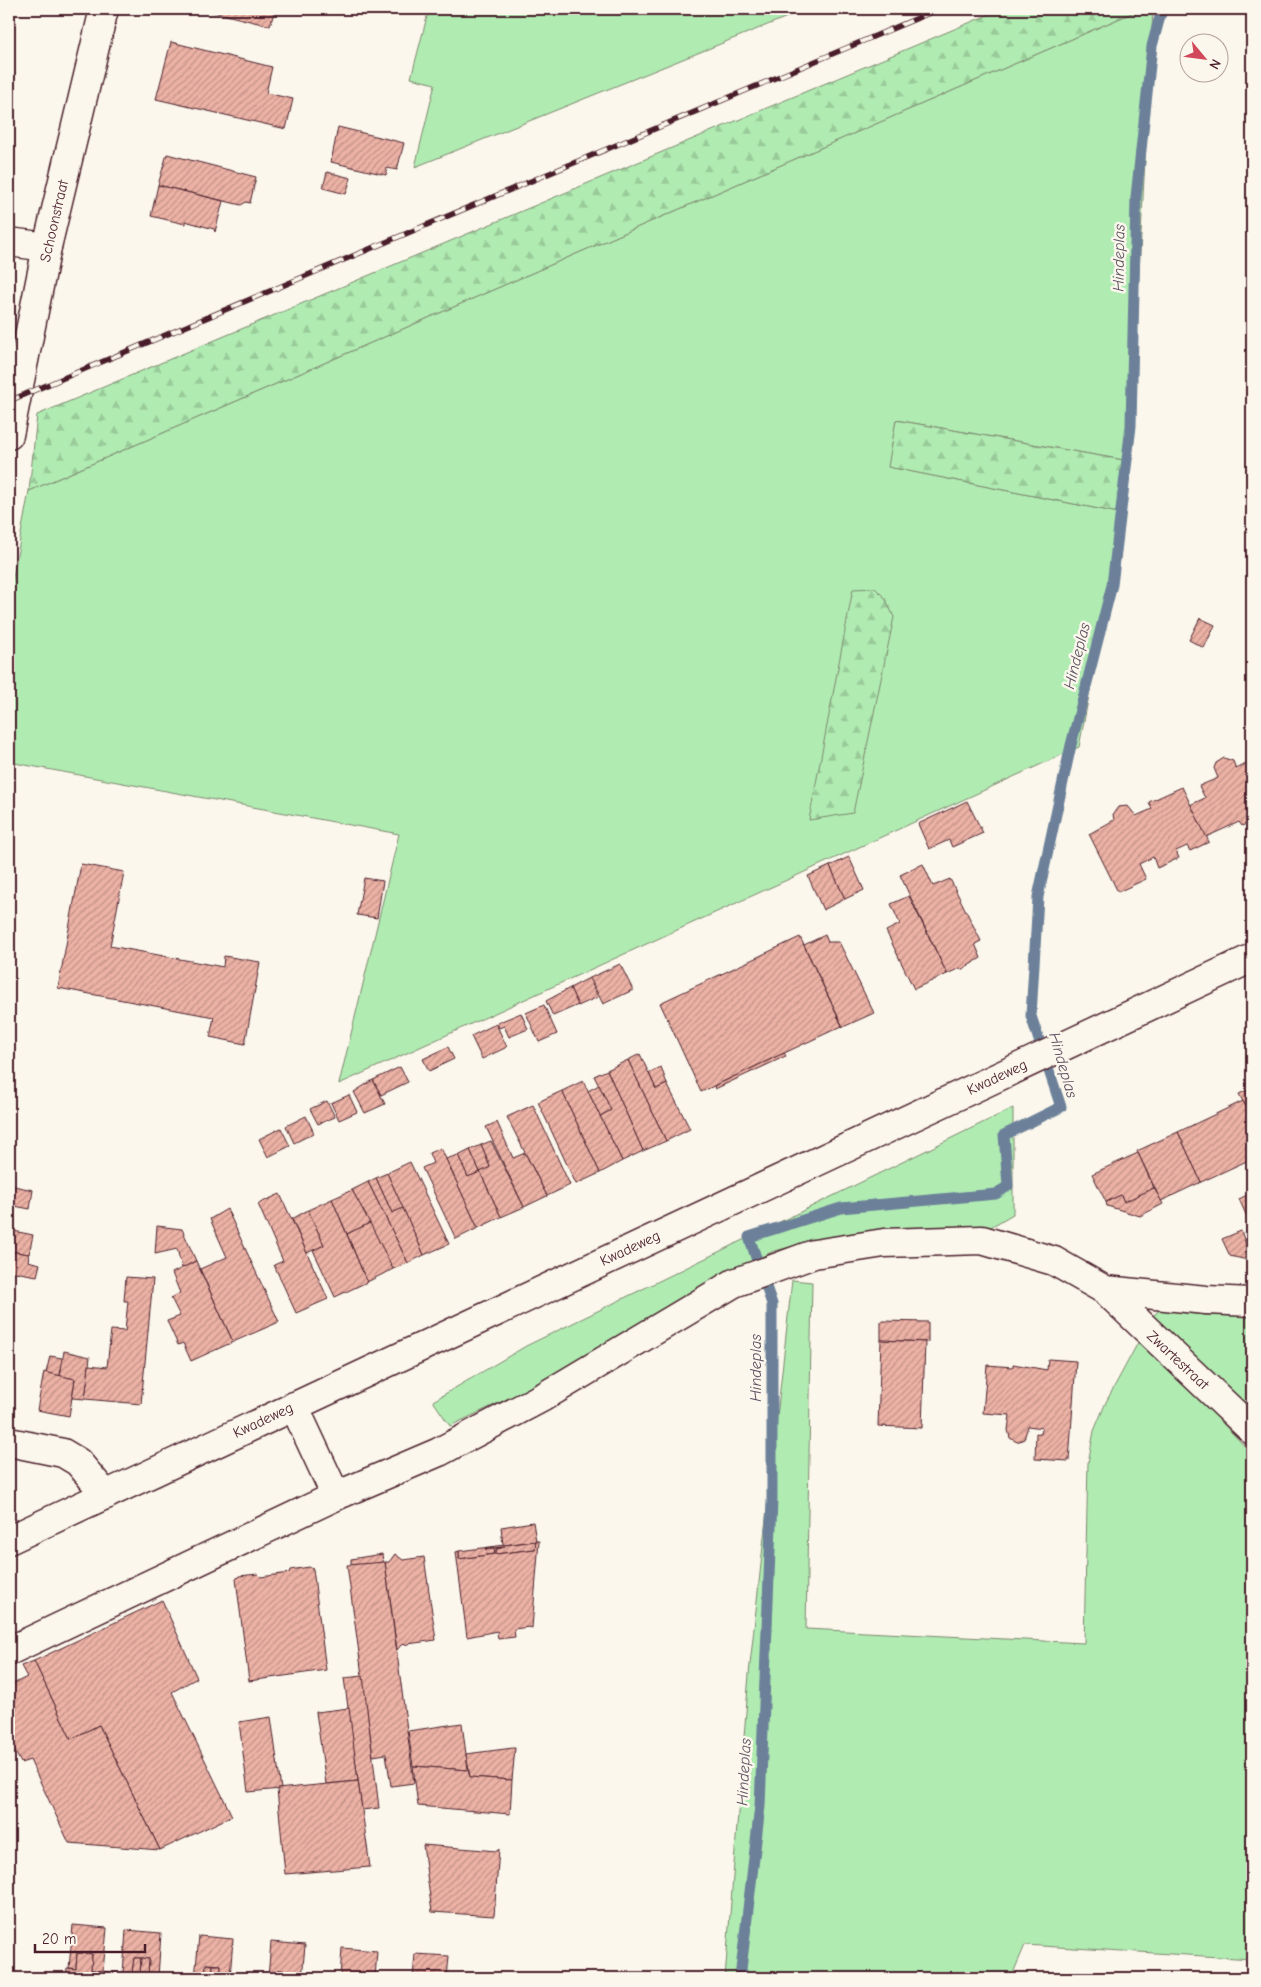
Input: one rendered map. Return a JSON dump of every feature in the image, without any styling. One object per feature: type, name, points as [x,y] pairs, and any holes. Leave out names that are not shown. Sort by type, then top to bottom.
[{"type":"street","name":"Schoonstraat","points":[[9,435],[47,247],[104,9]]},
{"type":"street","points":[[9,242],[47,247]]},
{"type":"street","name":"Kwadeweg","points":[[9,1540],[1252,958]]},
{"type":"street","points":[[9,1651],[336,1496],[439,1452],[543,1397],[734,1283],[814,1254],[884,1243],[982,1240],[1054,1261],[1105,1290],[1206,1300],[1252,1302]]},
{"type":"street","name":"Zwartestraat","points":[[1105,1290],[1252,1430]]},
{"type":"street","points":[[294,1406],[336,1496]]},
{"type":"street","points":[[9,1442],[63,1453],[78,1462],[106,1494]]},
{"type":"green space","points":[[429,9],[807,9],[415,167],[435,84],[411,78]]},
{"type":"green space","points":[[1002,9],[1141,9],[29,491],[37,415]]},
{"type":"green space","points":[[1141,9],[1153,9],[1129,461],[896,420],[889,467],[1124,514],[1079,747],[339,1084],[399,834],[9,762],[9,599],[29,491]]},
{"type":"green space","points":[[896,420],[1129,461],[1124,514],[888,467]]},
{"type":"green space","points":[[875,588],[885,598],[894,617],[853,813],[809,820],[853,589]]},
{"type":"green space","points":[[1013,1108],[1013,1214],[982,1232],[815,1241],[774,1251],[736,1269],[560,1374],[450,1426],[433,1401],[526,1346]]},
{"type":"green space","points":[[792,1280],[812,1282],[806,1629],[1084,1643],[1088,1463],[1094,1431],[1106,1402],[1141,1337],[1252,1454],[1252,1959],[1025,1945],[1011,1978],[725,1978],[749,1674]]},
{"type":"green space","points":[[1160,1310],[1206,1315],[1252,1316],[1252,1413],[1151,1317]]},
{"type":"building","points":[[202,9],[275,9],[270,26]]},
{"type":"building","points":[[171,42],[272,67],[266,93],[293,99],[286,129],[156,99]]},
{"type":"building","points":[[338,127],[404,143],[397,170],[387,168],[386,175],[331,162]]},
{"type":"building","points":[[167,154],[256,177],[250,203],[246,202],[241,205],[158,185]]},
{"type":"building","points":[[327,172],[351,178],[346,194],[323,188]]},
{"type":"building","points":[[158,185],[223,201],[215,232],[214,229],[185,221],[185,224],[151,216]]},
{"type":"building","points":[[1252,456],[1252,483],[1249,482]]},
{"type":"building","points":[[1200,618],[1215,625],[1204,648],[1189,640]]},
{"type":"building","points":[[1224,758],[1233,761],[1236,769],[1252,761],[1252,821],[1242,826],[1239,822],[1206,837],[1190,805],[1205,798],[1199,786],[1218,778],[1214,768],[1216,763]]},
{"type":"building","points":[[1182,787],[1209,842],[1190,851],[1187,846],[1176,851],[1179,858],[1157,868],[1153,857],[1139,864],[1146,879],[1118,892],[1089,834],[1114,820],[1113,814],[1118,807],[1128,806],[1136,816],[1152,809],[1149,802]]},
{"type":"building","points":[[967,801],[983,833],[952,847],[949,840],[929,849],[918,824]]},
{"type":"building","points":[[849,857],[864,890],[845,899],[830,866]]},
{"type":"building","points":[[81,864],[124,872],[110,946],[223,967],[224,956],[260,962],[245,1044],[210,1037],[214,1017],[58,988]]},
{"type":"building","points":[[923,864],[933,886],[950,879],[981,941],[975,944],[981,958],[961,970],[960,968],[947,974],[900,875]]},
{"type":"building","points":[[830,866],[845,899],[823,910],[808,876]]},
{"type":"building","points":[[364,878],[383,881],[377,918],[357,915]]},
{"type":"building","points":[[909,896],[947,974],[914,989],[886,931],[900,924],[891,904]]},
{"type":"building","points":[[825,935],[828,942],[839,942],[874,1013],[843,1027],[804,945]]},
{"type":"building","points":[[800,937],[843,1028],[842,1026],[701,1092],[660,1003]]},
{"type":"building","points":[[620,964],[633,990],[603,1004],[590,978]]},
{"type":"building","points":[[589,978],[598,997],[578,1006],[570,988]]},
{"type":"building","points":[[570,988],[578,1005],[553,1016],[546,1001]]},
{"type":"building","points":[[544,1005],[557,1034],[539,1042],[526,1013]]},
{"type":"building","points":[[521,1013],[528,1029],[509,1037],[504,1026],[499,1028],[497,1023]]},
{"type":"building","points":[[496,1024],[507,1047],[482,1059],[471,1036]]},
{"type":"building","points":[[448,1047],[454,1059],[429,1071],[423,1059]]},
{"type":"building","points":[[784,1053],[786,1056],[715,1089],[714,1086]]},
{"type":"building","points":[[640,1054],[656,1089],[667,1084],[690,1129],[666,1141],[628,1060]]},
{"type":"building","points":[[628,1060],[666,1141],[643,1151],[607,1070]]},
{"type":"building","points":[[400,1067],[408,1082],[381,1095],[373,1080]]},
{"type":"building","points":[[661,1067],[667,1084],[656,1089],[649,1073]]},
{"type":"building","points":[[607,1070],[643,1151],[622,1161],[600,1116],[611,1110],[594,1076]]},
{"type":"building","points":[[373,1080],[385,1104],[365,1113],[354,1092]]},
{"type":"building","points":[[583,1081],[622,1161],[600,1173],[562,1091]]},
{"type":"building","points":[[599,1085],[611,1110],[600,1116],[588,1091]]},
{"type":"building","points":[[1252,1088],[1252,1118],[1239,1094]]},
{"type":"building","points":[[562,1091],[600,1173],[576,1184],[538,1102]]},
{"type":"building","points":[[349,1095],[357,1112],[339,1120],[331,1103]]},
{"type":"building","points":[[327,1101],[335,1117],[318,1124],[310,1109]]},
{"type":"building","points":[[1243,1101],[1252,1118],[1252,1161],[1251,1159],[1201,1182],[1178,1132]]},
{"type":"building","points":[[533,1105],[570,1185],[547,1196],[507,1117]]},
{"type":"building","points":[[306,1116],[314,1133],[294,1143],[286,1126]]},
{"type":"building","points":[[497,1122],[513,1158],[525,1153],[547,1196],[524,1207],[486,1127]]},
{"type":"building","points":[[281,1128],[290,1146],[268,1157],[259,1139]]},
{"type":"building","points":[[1178,1132],[1201,1182],[1161,1201],[1137,1151]]},
{"type":"building","points":[[491,1141],[524,1207],[501,1217],[480,1172],[490,1167],[481,1145]]},
{"type":"building","points":[[481,1145],[490,1167],[480,1172],[470,1150]]},
{"type":"building","points":[[441,1148],[478,1228],[456,1239],[422,1168],[433,1163],[429,1153]]},
{"type":"building","points":[[470,1150],[480,1172],[468,1177],[458,1156]]},
{"type":"building","points":[[1138,1153],[1154,1188],[1124,1202],[1121,1195],[1106,1202],[1092,1174]]},
{"type":"building","points":[[458,1155],[468,1177],[480,1172],[501,1217],[478,1228],[446,1159]]},
{"type":"building","points":[[410,1162],[449,1244],[424,1255],[387,1173]]},
{"type":"building","points":[[387,1173],[403,1208],[392,1213],[376,1178]]},
{"type":"building","points":[[376,1178],[392,1213],[403,1208],[424,1255],[408,1263],[368,1182]]},
{"type":"building","points":[[368,1182],[408,1263],[393,1269],[352,1190]]},
{"type":"building","points":[[9,1185],[33,1190],[30,1209],[9,1205]]},
{"type":"building","points":[[1154,1188],[1163,1204],[1140,1216],[1107,1206],[1106,1202],[1121,1195],[1124,1202]]},
{"type":"building","points":[[352,1190],[370,1223],[347,1234],[332,1199]]},
{"type":"building","points":[[1251,1193],[1252,1195],[1252,1228],[1239,1199]]},
{"type":"building","points":[[280,1194],[328,1299],[296,1313],[274,1265],[283,1261],[258,1204]]},
{"type":"building","points":[[332,1199],[367,1282],[335,1297],[313,1250],[324,1245],[308,1210]]},
{"type":"building","points":[[227,1209],[279,1322],[233,1342],[200,1269],[227,1257],[210,1219]]},
{"type":"building","points":[[308,1210],[324,1245],[307,1253],[292,1219]]},
{"type":"building","points":[[370,1223],[393,1269],[367,1282],[347,1234]]},
{"type":"building","points":[[157,1226],[182,1229],[196,1261],[182,1268],[177,1249],[155,1254]]},
{"type":"building","points":[[9,1230],[33,1235],[29,1254],[9,1251]]},
{"type":"building","points":[[1241,1231],[1252,1261],[1230,1256],[1222,1239]]},
{"type":"building","points":[[9,1251],[29,1254],[28,1261],[40,1264],[37,1276],[9,1271]]},
{"type":"building","points":[[196,1261],[233,1342],[191,1361],[183,1343],[178,1345],[167,1321],[180,1316],[171,1298],[180,1293],[172,1273]]},
{"type":"building","points":[[126,1277],[153,1279],[141,1404],[85,1399],[89,1365],[107,1367],[111,1330],[125,1331],[128,1301],[124,1301]]},
{"type":"building","points":[[881,1321],[928,1322],[928,1342],[881,1340]]},
{"type":"building","points":[[881,1340],[925,1342],[922,1428],[878,1426]]},
{"type":"building","points":[[64,1351],[90,1357],[85,1399],[72,1398],[75,1379],[60,1376]]},
{"type":"building","points":[[50,1356],[62,1358],[60,1376],[46,1373]]},
{"type":"building","points":[[1048,1359],[1076,1361],[1069,1461],[1035,1459],[1036,1433],[1041,1434],[1042,1428],[1028,1426],[1024,1439],[1017,1442],[1010,1438],[1008,1430],[1010,1415],[983,1413],[987,1365],[1013,1367],[1013,1364],[1047,1370]]},
{"type":"building","points":[[44,1372],[75,1379],[69,1416],[37,1410]]},
{"type":"building","points":[[533,1522],[536,1541],[503,1545],[501,1527]]},
{"type":"building","points":[[536,1541],[535,1549],[496,1554],[496,1549],[505,1547],[485,1549],[494,1549],[495,1554],[459,1559],[459,1551]]},
{"type":"building","points":[[536,1541],[539,1541],[532,1628],[514,1629],[515,1637],[498,1639],[497,1631],[467,1637],[456,1552],[459,1551],[459,1559],[495,1554],[494,1549],[485,1549],[505,1547],[496,1549],[496,1554],[535,1549]]},
{"type":"building","points":[[382,1554],[383,1563],[351,1565],[351,1559]]},
{"type":"building","points":[[395,1554],[403,1560],[424,1557],[436,1640],[401,1645],[397,1650],[385,1562],[389,1562]]},
{"type":"building","points":[[385,1562],[414,1783],[391,1786],[386,1754],[373,1756],[347,1565]]},
{"type":"building","points":[[309,1567],[313,1569],[326,1670],[249,1681],[236,1579],[239,1576],[258,1574],[261,1577],[289,1573],[290,1570]]},
{"type":"building","points":[[162,1600],[197,1678],[172,1692],[232,1816],[160,1850],[99,1725],[71,1739],[34,1661]]},
{"type":"building","points":[[34,1661],[71,1739],[99,1725],[160,1850],[69,1843],[30,1760],[21,1763],[9,1740],[9,1686],[27,1677],[21,1666]]},
{"type":"building","points":[[363,1676],[379,1808],[362,1810],[344,1678]]},
{"type":"building","points":[[349,1708],[358,1781],[326,1784],[316,1712]]},
{"type":"building","points":[[271,1717],[281,1789],[248,1792],[239,1722]]},
{"type":"building","points":[[462,1723],[468,1770],[413,1766],[408,1731]]},
{"type":"building","points":[[515,1748],[512,1780],[470,1777],[466,1754]]},
{"type":"building","points":[[413,1766],[468,1770],[470,1777],[512,1780],[510,1814],[418,1806]]},
{"type":"building","points":[[358,1781],[370,1867],[285,1874],[277,1789]]},
{"type":"building","points":[[423,1845],[497,1851],[499,1849],[494,1916],[432,1912]]},
{"type":"building","points":[[73,1925],[107,1928],[103,1971],[91,1970],[92,1954],[77,1953],[76,1969],[69,1968]]},
{"type":"building","points":[[126,1930],[161,1933],[158,1977],[148,1976],[149,1959],[141,1958],[134,1958],[132,1974],[123,1974]]},
{"type":"building","points":[[199,1936],[233,1939],[230,1978],[220,1978],[221,1965],[206,1964],[205,1978],[195,1978]]},
{"type":"building","points":[[271,1942],[305,1945],[302,1978],[292,1978],[293,1971],[278,1970],[277,1978],[268,1978]]},
{"type":"building","points":[[342,1948],[377,1951],[375,1978],[350,1976],[349,1978],[340,1978]]},
{"type":"building","points":[[77,1953],[92,1954],[91,1970],[109,1972],[108,1978],[66,1978],[67,1968],[76,1969]]},
{"type":"building","points":[[415,1954],[449,1956],[447,1978],[413,1978]]},
{"type":"building","points":[[134,1958],[141,1958],[140,1978],[108,1978],[108,1972],[132,1974]]},
{"type":"building","points":[[141,1958],[149,1959],[148,1976],[176,1978],[140,1978]]},
{"type":"building","points":[[206,1964],[213,1965],[212,1978],[205,1978]]},
{"type":"building","points":[[213,1965],[221,1965],[220,1978],[212,1978]]},
{"type":"building","points":[[278,1970],[285,1971],[285,1978],[277,1978]]},
{"type":"building","points":[[285,1971],[293,1971],[292,1978],[285,1978]]},
{"type":"waterway","name":"Hindeplas","points":[[740,1978],[760,1806],[772,1500],[772,1304],[749,1237],[841,1208],[996,1194],[1008,1186],[1004,1135],[1061,1107],[1031,1016],[1038,897],[1071,745],[1112,585],[1131,426],[1136,197],[1152,46],[1162,9]]},
{"type":"railway","points":[[9,401],[939,9]]}]
